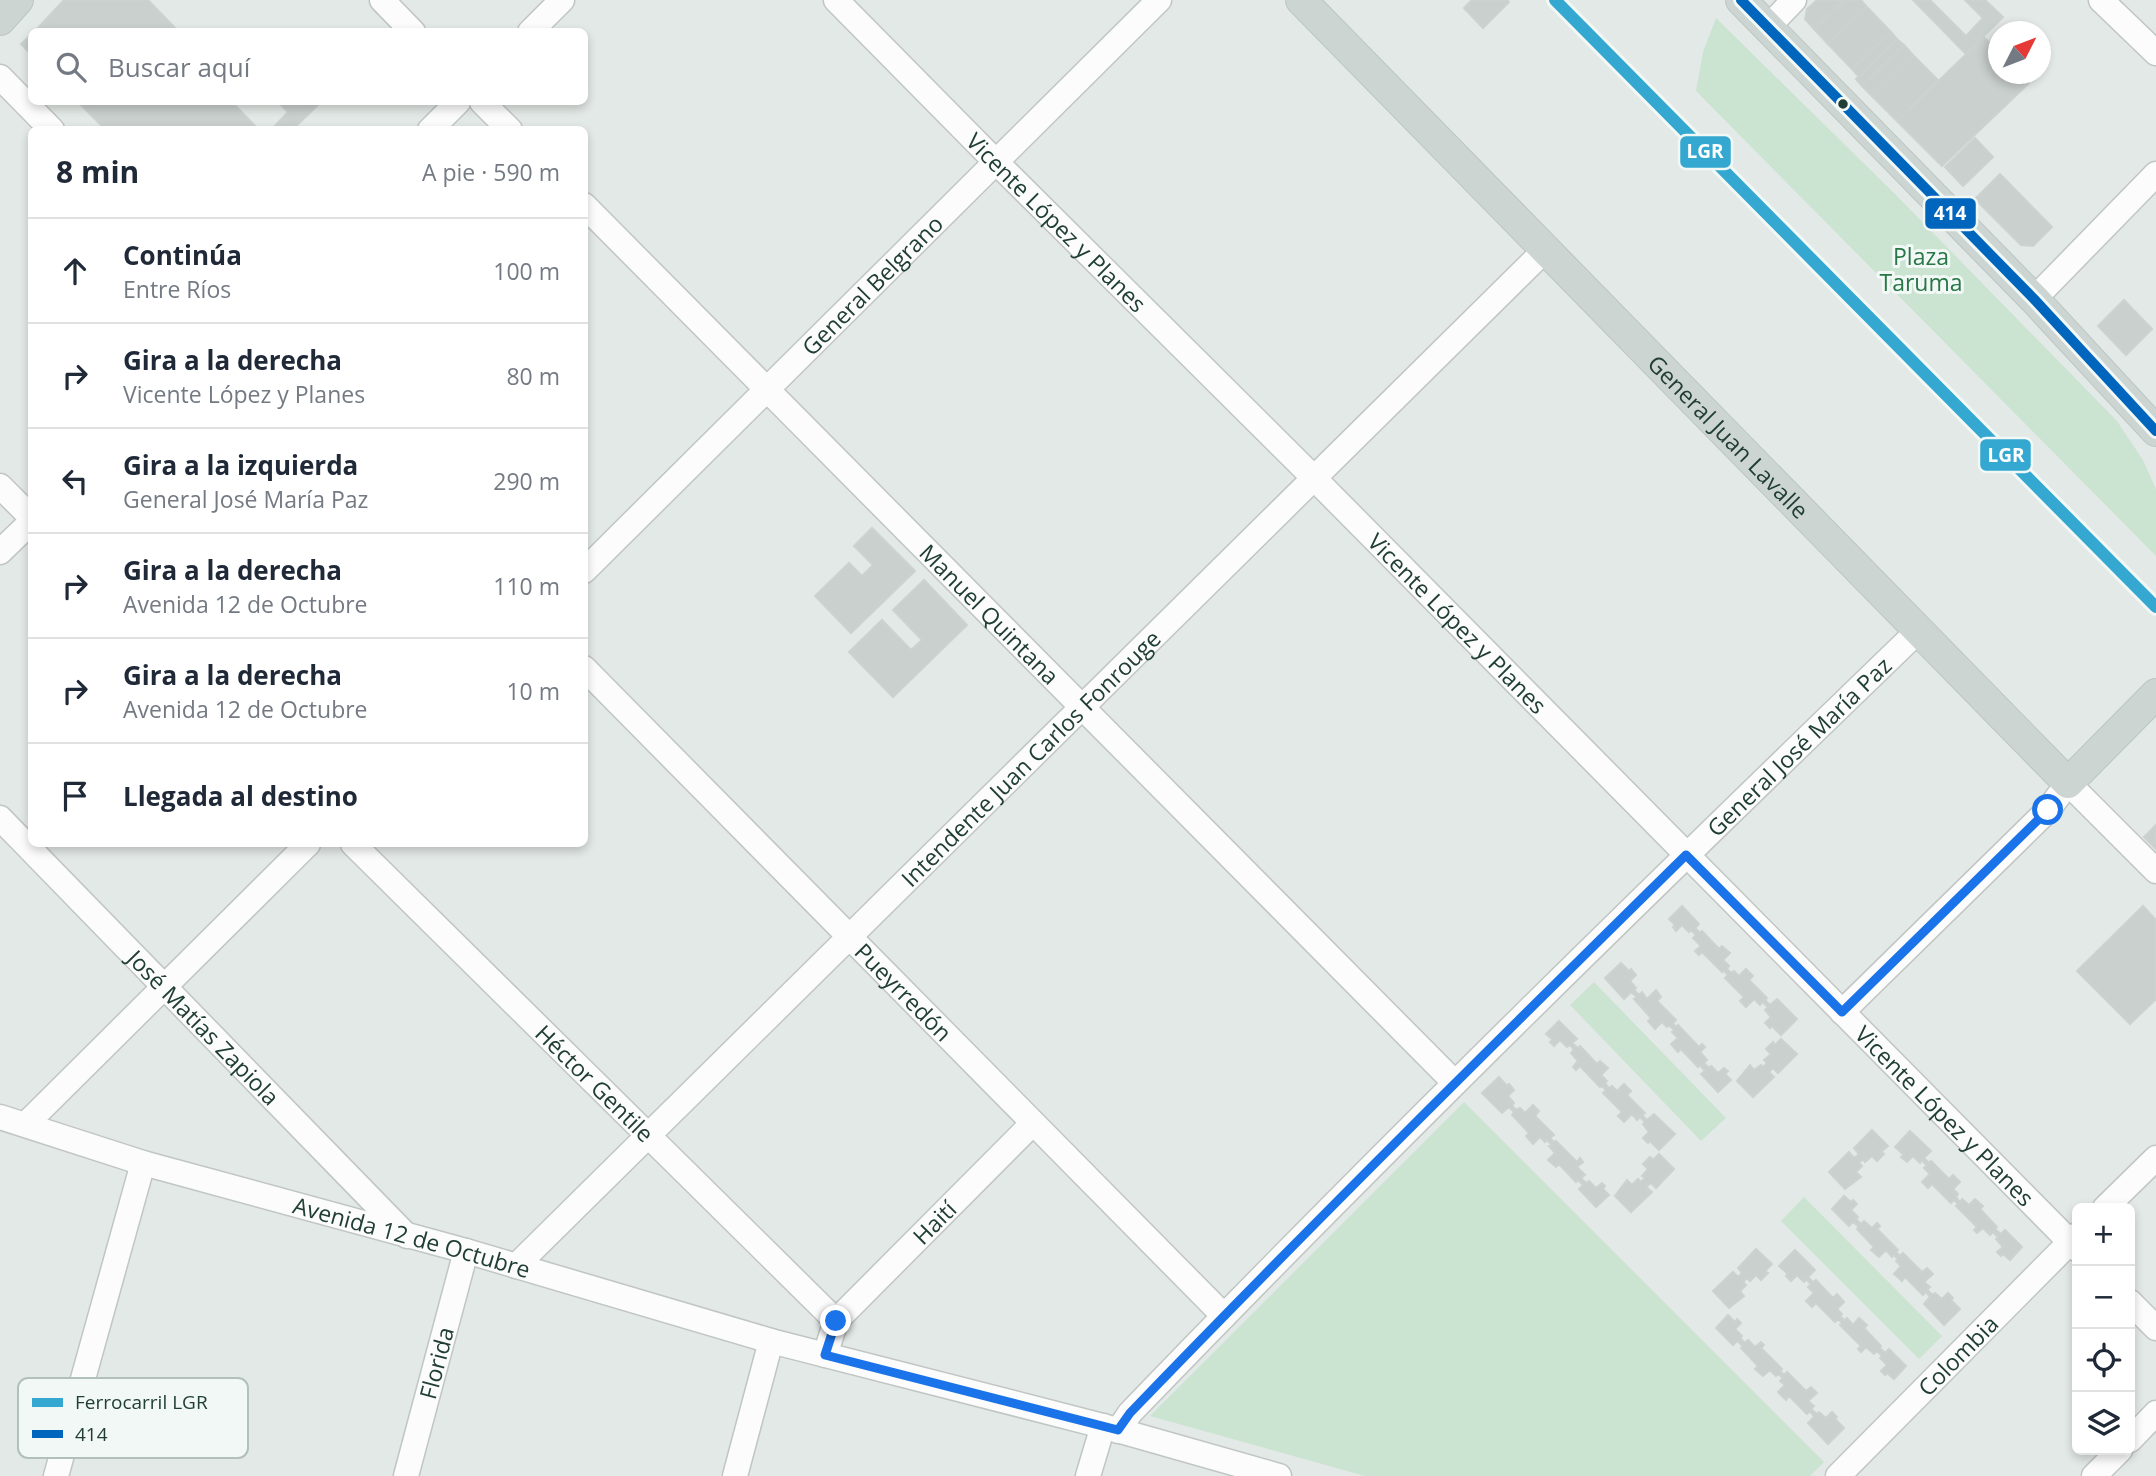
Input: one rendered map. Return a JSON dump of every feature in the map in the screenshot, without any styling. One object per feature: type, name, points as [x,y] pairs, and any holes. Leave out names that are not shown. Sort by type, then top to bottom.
[{"type":"main road","points":[[0,20],[18,0]]},
{"type":"main road","name":"General Juan Lavalle","points":[[1301,0],[2068,783]]},
{"type":"main road","points":[[1741,0],[2034,299],[2156,431]]},
{"type":"main road","points":[[2068,783],[2156,694]]},
{"type":"street","points":[[382,0],[409,28]]},
{"type":"street","points":[[534,28],[562,0]]},
{"type":"street","name":"Vicente López y Planes","points":[[836,0],[1842,1012],[2072,1239]]},
{"type":"street","name":"General Belgrano","points":[[588,567],[1159,0]]},
{"type":"street","points":[[1768,27],[1794,0]]},
{"type":"street","points":[[2101,0],[2156,53]]},
{"type":"street","points":[[0,76],[48,126]]},
{"type":"street","points":[[434,126],[455,105]]},
{"type":"street","points":[[485,105],[506,126]]},
{"type":"street","points":[[2034,299],[2156,174]]},
{"type":"street","name":"Manuel Quintana","points":[[588,209],[1455,1083]]},
{"type":"street","name":"Intendente Juan Carlos Fonrouge","points":[[516,1266],[1545,250]]},
{"type":"street","points":[[0,486],[28,515]]},
{"type":"street","points":[[0,552],[28,523]]},
{"type":"street","name":"General José María Paz","points":[[1111,1428],[1130,1413],[1455,1083],[1918,631]]},
{"type":"street","name":"Pueyrredón","points":[[588,672],[1224,1316]]},
{"type":"street","points":[[1842,1012],[2048,810],[2068,783]]},
{"type":"street","name":"General Juan Lavalle","points":[[2068,783],[2156,871]]},
{"type":"street","name":"José Matías Zapiola","points":[[0,818],[28,847]]},
{"type":"street","name":"José Matías Zapiola","points":[[28,847],[407,1236]]},
{"type":"street","points":[[26,1124],[305,847]]},
{"type":"street","name":"Héctor Gentile","points":[[356,847],[836,1321]]},
{"type":"street","name":"Avenida 12 de Octubre","points":[[0,1117],[143,1163],[466,1251],[771,1341],[1111,1428],[1279,1476]]},
{"type":"street","name":"Haití","points":[[836,1321],[1033,1123]]},
{"type":"street","points":[[2110,1203],[2156,1158]]},
{"type":"street","points":[[83,1378],[143,1163]]},
{"type":"street","name":"Colombia","points":[[1838,1476],[2072,1245]]},
{"type":"street","name":"Florida","points":[[406,1476],[466,1251]]},
{"type":"street","points":[[2135,1306],[2156,1328]]},
{"type":"street","points":[[825,1355],[836,1321]]},
{"type":"street","points":[[735,1476],[771,1341]]},
{"type":"street","points":[[2135,1435],[2156,1413]]},
{"type":"street","points":[[1088,1476],[1111,1428]]},
{"type":"street","points":[[2094,1476],[2115,1455]]},
{"type":"street","points":[[55,1476],[60,1458]]},
{"type":"green space","name":"Plaza Taruma","points":[[1716,18],[1895,194],[2117,421],[2143,460],[2156,489],[2156,556],[1696,91],[1703,52]]},
{"type":"green space","points":[[1594,982],[1726,1118],[1701,1141],[1570,1005]]},
{"type":"green space","points":[[1464,1102],[1824,1462],[1810,1476],[1365,1476],[1150,1416]]},
{"type":"green space","points":[[1804,1197],[1942,1336],[1919,1359],[1781,1221]]},
{"type":"building","points":[[64,0],[148,0],[175,28],[38,28]]},
{"type":"building","points":[[1472,0],[1509,2],[1483,28],[1464,8]]},
{"type":"building","points":[[1817,0],[1845,0],[1814,29],[1805,19],[1807,9]]},
{"type":"building","points":[[1845,0],[1861,0],[1867,7],[1828,44],[1814,29]]},
{"type":"building","points":[[1913,0],[1930,0],[1966,36],[1983,18],[1965,0],[1985,0],[2003,17],[1999,21],[1988,21],[1988,32],[1966,54]]},
{"type":"building","points":[[1867,7],[1891,32],[1852,69],[1828,44]]},
{"type":"building","points":[[1891,32],[1897,39],[1859,77],[1852,69]]},
{"type":"building","points":[[1984,37],[1988,41],[1988,84],[2028,84],[1942,166],[1897,121]]},
{"type":"building","points":[[28,38],[28,51],[21,44]]},
{"type":"building","points":[[1897,39],[1904,45],[1862,86],[1856,79]]},
{"type":"building","points":[[1904,45],[1914,56],[1873,97],[1862,86]]},
{"type":"building","points":[[1914,56],[1938,80],[1897,121],[1873,97]]},
{"type":"building","points":[[81,105],[235,105],[255,126],[102,126]]},
{"type":"building","points":[[281,105],[318,105],[296,126],[275,126],[288,112]]},
{"type":"building","points":[[1975,138],[1993,157],[1963,186],[1945,167]]},
{"type":"building","points":[[2000,174],[2052,227],[2033,246],[2021,245],[1975,199]]},
{"type":"building","points":[[2124,300],[2152,329],[2126,355],[2098,326]]},
{"type":"building","points":[[872,528],[915,571],[851,633],[815,596],[849,563],[862,576],[873,565],[854,546]]},
{"type":"building","points":[[924,580],[967,625],[893,697],[849,652],[882,620],[911,650],[922,640],[893,610]]},
{"type":"building","points":[[2156,825],[2156,849],[2144,837]]},
{"type":"building","points":[[1682,906],[1699,924],[1695,928],[1700,933],[1702,931],[1719,949],[1722,946],[1730,953],[1723,960],[1731,973],[1734,971],[1739,976],[1746,969],[1753,976],[1749,980],[1767,998],[1765,1000],[1770,1005],[1777,999],[1797,1019],[1781,1035],[1765,1023],[1771,1017],[1765,1010],[1768,1007],[1762,1002],[1760,1005],[1754,999],[1746,1007],[1740,1001],[1744,997],[1725,978],[1728,975],[1702,952],[1699,955],[1695,951],[1701,946],[1693,938],[1696,935],[1691,930],[1689,932],[1682,925],[1676,931],[1673,927],[1675,925],[1669,919]]},
{"type":"building","points":[[2143,906],[2156,920],[2156,999],[2130,1024],[2077,971]]},
{"type":"building","points":[[1621,963],[1636,975],[1630,981],[1639,995],[1642,992],[1647,999],[1656,990],[1661,997],[1657,1001],[1676,1020],[1673,1023],[1676,1027],[1678,1025],[1699,1047],[1702,1044],[1705,1047],[1700,1052],[1707,1060],[1704,1063],[1718,1073],[1724,1068],[1728,1071],[1725,1074],[1731,1080],[1718,1092],[1701,1074],[1705,1071],[1700,1065],[1698,1067],[1681,1049],[1678,1052],[1671,1044],[1678,1038],[1672,1032],[1674,1030],[1662,1022],[1655,1029],[1648,1021],[1651,1018],[1634,999],[1637,997],[1631,992],[1624,999],[1605,978]]},
{"type":"building","points":[[1559,1021],[1577,1039],[1572,1043],[1578,1048],[1580,1046],[1597,1064],[1600,1061],[1608,1068],[1601,1075],[1609,1088],[1612,1086],[1617,1091],[1624,1084],[1631,1091],[1627,1095],[1645,1113],[1642,1115],[1647,1120],[1654,1114],[1675,1134],[1659,1150],[1643,1138],[1649,1132],[1640,1117],[1637,1120],[1632,1114],[1624,1122],[1618,1116],[1622,1112],[1603,1093],[1606,1090],[1580,1066],[1576,1070],[1573,1067],[1578,1061],[1571,1053],[1574,1050],[1570,1045],[1567,1047],[1560,1040],[1554,1046],[1550,1042],[1553,1040],[1546,1034]]},
{"type":"building","points":[[1781,1039],[1797,1054],[1778,1073],[1773,1068],[1769,1072],[1774,1077],[1753,1097],[1737,1081],[1750,1065],[1754,1070],[1761,1065],[1763,1067],[1767,1063],[1764,1060],[1771,1054],[1766,1049]]},
{"type":"building","points":[[1499,1077],[1514,1090],[1508,1096],[1516,1110],[1520,1108],[1525,1113],[1533,1105],[1539,1111],[1535,1116],[1554,1135],[1550,1138],[1577,1162],[1580,1158],[1583,1162],[1577,1167],[1585,1175],[1581,1178],[1596,1188],[1602,1183],[1605,1186],[1603,1189],[1609,1195],[1596,1207],[1579,1189],[1583,1185],[1578,1180],[1576,1182],[1559,1164],[1556,1167],[1548,1160],[1555,1153],[1547,1140],[1545,1142],[1540,1137],[1533,1144],[1526,1136],[1529,1133],[1512,1115],[1514,1112],[1509,1107],[1502,1113],[1482,1093]]},
{"type":"building","points":[[1872,1130],[1888,1146],[1877,1161],[1872,1156],[1859,1163],[1862,1166],[1856,1172],[1861,1177],[1845,1189],[1829,1172],[1849,1152],[1854,1158],[1859,1154],[1854,1148]]},
{"type":"building","points":[[1910,1131],[1931,1151],[1924,1158],[1929,1163],[1931,1161],[1949,1179],[1953,1175],[1960,1182],[1953,1189],[1960,1202],[1962,1199],[1969,1205],[1975,1199],[1983,1206],[1980,1209],[1997,1227],[1995,1229],[2001,1234],[2005,1230],[2022,1247],[2010,1260],[1997,1252],[2003,1247],[1993,1232],[1990,1235],[1983,1228],[1977,1233],[1974,1230],[1977,1227],[1956,1206],[1958,1204],[1954,1200],[1951,1203],[1932,1184],[1928,1188],[1922,1182],[1930,1174],[1924,1168],[1927,1166],[1922,1160],[1920,1163],[1913,1156],[1907,1162],[1901,1157],[1904,1155],[1895,1147]]},
{"type":"building","points":[[1659,1154],[1674,1169],[1656,1188],[1651,1183],[1646,1187],[1652,1192],[1631,1212],[1615,1196],[1627,1180],[1632,1185],[1638,1179],[1641,1182],[1648,1169],[1643,1164],[1650,1157],[1653,1160]]},
{"type":"building","points":[[1844,1196],[1857,1204],[1851,1210],[1861,1224],[1864,1221],[1872,1228],[1877,1223],[1880,1226],[1877,1229],[1898,1250],[1896,1252],[1900,1256],[1903,1253],[1922,1272],[1927,1268],[1933,1274],[1924,1282],[1930,1287],[1927,1290],[1942,1299],[1948,1293],[1953,1298],[1951,1300],[1960,1309],[1944,1325],[1924,1304],[1930,1297],[1926,1292],[1923,1295],[1905,1277],[1902,1281],[1894,1274],[1901,1266],[1896,1261],[1898,1259],[1886,1250],[1879,1257],[1871,1250],[1874,1247],[1857,1229],[1859,1227],[1853,1222],[1849,1226],[1832,1209]]},
{"type":"building","points":[[1756,1249],[1772,1264],[1765,1271],[1768,1273],[1761,1280],[1756,1275],[1750,1281],[1747,1278],[1743,1282],[1746,1285],[1740,1291],[1744,1296],[1729,1308],[1713,1291],[1733,1272],[1738,1277],[1742,1273],[1738,1268]]},
{"type":"building","points":[[1795,1250],[1815,1270],[1808,1277],[1813,1282],[1816,1280],[1833,1298],[1837,1294],[1844,1302],[1837,1309],[1842,1314],[1840,1316],[1844,1320],[1847,1318],[1853,1325],[1859,1318],[1867,1325],[1864,1328],[1880,1348],[1885,1353],[1889,1349],[1906,1366],[1894,1379],[1881,1371],[1887,1365],[1877,1351],[1874,1354],[1866,1347],[1861,1352],[1858,1349],[1861,1346],[1840,1325],[1842,1323],[1838,1319],[1835,1322],[1816,1303],[1812,1307],[1806,1301],[1814,1293],[1808,1287],[1811,1284],[1806,1279],[1804,1282],[1797,1275],[1791,1281],[1786,1276],[1788,1274],[1779,1266]]},
{"type":"building","points":[[1728,1315],[1735,1322],[1737,1319],[1741,1323],[1735,1329],[1745,1343],[1748,1340],[1755,1347],[1761,1342],[1764,1345],[1761,1348],[1782,1369],[1780,1371],[1784,1375],[1787,1372],[1806,1391],[1811,1387],[1817,1393],[1808,1401],[1814,1406],[1811,1409],[1826,1418],[1832,1412],[1837,1417],[1835,1419],[1844,1428],[1828,1444],[1808,1423],[1814,1417],[1810,1411],[1807,1414],[1789,1396],[1786,1400],[1778,1392],[1785,1385],[1780,1381],[1783,1378],[1770,1370],[1763,1376],[1755,1369],[1758,1366],[1741,1348],[1743,1346],[1737,1341],[1733,1345],[1716,1328]]},
{"type":"rail line","name":"LGR","points":[[1555,0],[2156,607]]},
{"type":"transit line","name":"414","points":[[1741,0],[2034,299],[2156,431]]},
{"type":"route","points":[[836,1321],[825,1355],[1118,1430],[1130,1413],[1224,1316],[1686,855],[1842,1012],[2048,810]]}]
